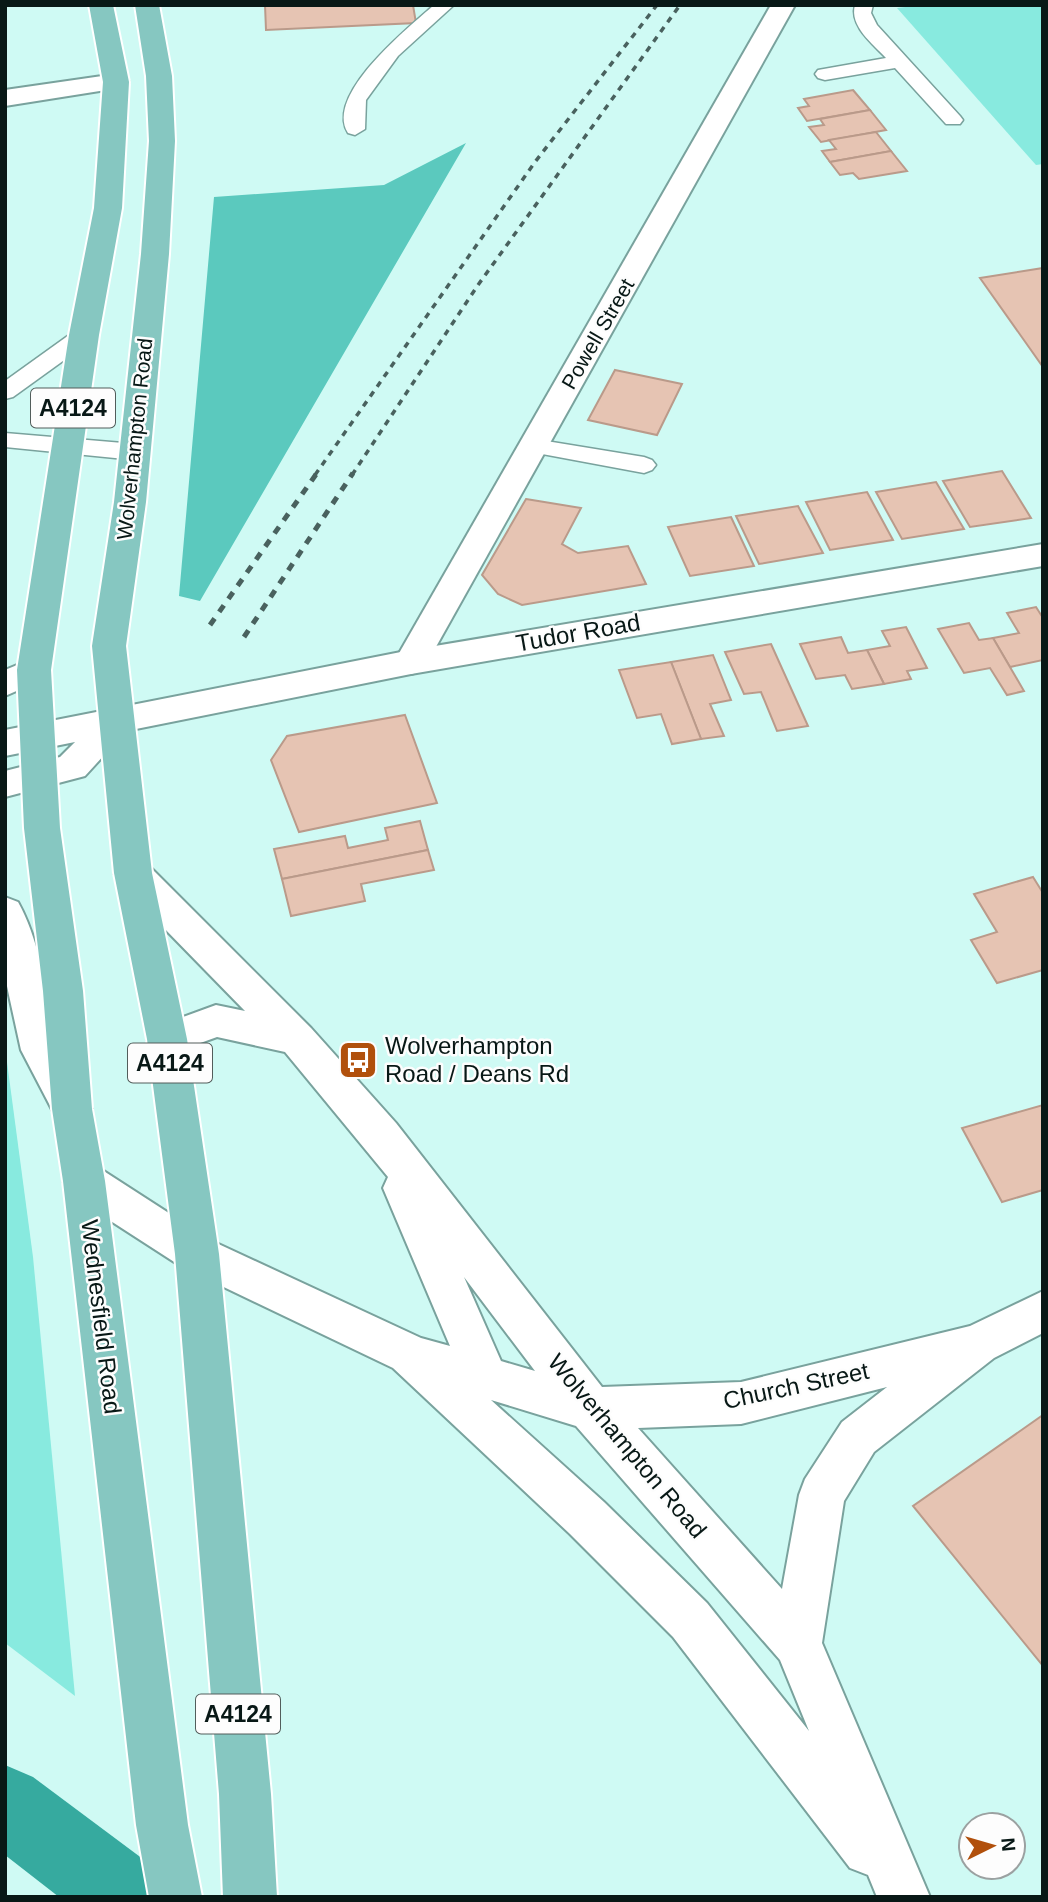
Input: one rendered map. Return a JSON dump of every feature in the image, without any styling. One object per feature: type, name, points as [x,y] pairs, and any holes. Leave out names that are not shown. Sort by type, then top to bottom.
[{"type":"main road","name":"A4124","points":[[20,739],[19,677],[67,445],[108,208],[116,82],[106,17],[101,5]]},
{"type":"main road","name":"Wolverhampton Road","points":[[147,5],[159,76],[162,141],[156,242],[135,452],[109,646],[133,873],[167,1039],[197,1254]]},
{"type":"main road","points":[[116,82],[159,76]]},
{"type":"main road","name":"Wednesfield Road","points":[[20,739],[22,780],[63,991],[72,1109],[84,1181],[162,1825],[176,1897]]},
{"type":"main road","name":"A4124","points":[[197,1254],[245,1794],[250,1897]]},
{"type":"street","name":"Powell Street","points":[[411,662],[783,5]]},
{"type":"street","points":[[5,98],[116,82]]},
{"type":"street","name":"Tudor Road","points":[[20,739],[411,662],[1043,555]]},
{"type":"street","points":[[22,780],[72,767],[115,721]]},
{"type":"street","name":"Wolverhampton Road","points":[[133,873],[297,1039],[381,1135],[592,1409],[797,1643],[901,1892]]},
{"type":"street","points":[[5,912],[19,951],[41,1050],[72,1109]]},
{"type":"street","points":[[167,1039],[216,1021],[297,1039]]},
{"type":"street","points":[[381,1135],[486,1379]]},
{"type":"street","name":"Wolverhampton Road","points":[[84,1181],[197,1254],[409,1354],[587,1518],[690,1620],[901,1892]]},
{"type":"street","name":"Church Street","points":[[797,1643],[822,1495],[858,1437],[978,1345],[1043,1311]]},
{"type":"street","name":"Church Street","points":[[409,1354],[592,1409],[741,1403],[978,1345]]},
{"type":"lane","points":[[355,129],[356,100],[391,52],[445,5]]},
{"type":"lane","points":[[864,5],[864,20],[898,62],[953,120]]},
{"type":"lane","points":[[825,74],[898,62]]},
{"type":"lane","points":[[5,392],[84,335]]},
{"type":"lane","points":[[5,440],[135,452]]},
{"type":"lane","points":[[534,446],[644,465]]},
{"type":"shaded area","points":[[922,5],[1043,5],[1043,164],[1036,165],[897,8]]},
{"type":"shaded area","points":[[466,143],[200,601],[179,596],[214,197],[384,185]]},
{"type":"shaded area","points":[[5,1047],[33,1257],[75,1696],[5,1643]]},
{"type":"building","points":[[265,5],[413,5],[416,23],[266,30]]},
{"type":"building","points":[[853,90],[870,110],[807,121],[798,108],[809,106],[804,99]]},
{"type":"building","points":[[870,110],[886,130],[821,142],[809,127],[824,125],[820,119]]},
{"type":"building","points":[[876,132],[891,151],[830,162],[822,151],[836,149],[829,140]]},
{"type":"building","points":[[891,151],[907,171],[859,179],[853,173],[840,175],[830,162]]},
{"type":"building","points":[[1043,268],[1043,367],[980,278]]},
{"type":"building","points":[[615,370],[682,384],[657,435],[588,420]]},
{"type":"building","points":[[1002,471],[1031,518],[970,527],[943,481]]},
{"type":"building","points":[[936,482],[964,529],[902,539],[876,492]]},
{"type":"building","points":[[867,492],[893,540],[830,550],[806,502]]},
{"type":"building","points":[[526,499],[581,508],[562,544],[578,553],[628,546],[646,584],[522,605],[498,594],[482,575]]},
{"type":"building","points":[[798,506],[823,553],[759,564],[736,516]]},
{"type":"building","points":[[731,517],[754,566],[690,576],[668,527]]},
{"type":"building","points":[[1036,607],[1043,618],[1043,660],[1010,667],[993,638],[1019,633],[1007,613]]},
{"type":"building","points":[[969,623],[979,640],[993,638],[1024,691],[1007,695],[990,668],[964,673],[938,629]]},
{"type":"building","points":[[906,627],[927,668],[907,671],[911,679],[884,684],[867,650],[890,646],[882,631]]},
{"type":"building","points":[[841,637],[848,653],[867,650],[884,684],[852,689],[845,675],[816,679],[800,644]]},
{"type":"building","points":[[771,644],[808,726],[777,731],[761,692],[744,694],[725,652]]},
{"type":"building","points":[[713,655],[731,700],[710,704],[724,736],[701,739],[671,662]]},
{"type":"building","points":[[671,662],[701,739],[672,744],[661,714],[637,718],[619,670]]},
{"type":"building","points":[[405,715],[437,803],[299,832],[271,760],[287,736]]},
{"type":"building","points":[[420,821],[428,850],[282,879],[274,849],[345,836],[348,848],[388,840],[385,828]]},
{"type":"building","points":[[428,850],[434,870],[361,884],[365,901],[291,916],[282,879]]},
{"type":"building","points":[[1033,877],[1043,893],[1043,970],[997,983],[971,940],[997,932],[974,894]]},
{"type":"building","points":[[1043,1105],[1043,1190],[1002,1202],[962,1128]]},
{"type":"building","points":[[1043,1415],[1043,1666],[913,1506]]},
{"type":"waterway","points":[[5,1805],[126,1897]]},
{"type":"railway","points":[[315,475],[535,162],[657,5]]},
{"type":"railway","points":[[352,475],[478,285],[680,5]]},
{"type":"railway","points":[[210,625],[317,473]]},
{"type":"railway","points":[[244,637],[353,473]]},
{"type":"place","name":"Wolverhampton Road / Deans Rd","points":[[358,1060]]}]
